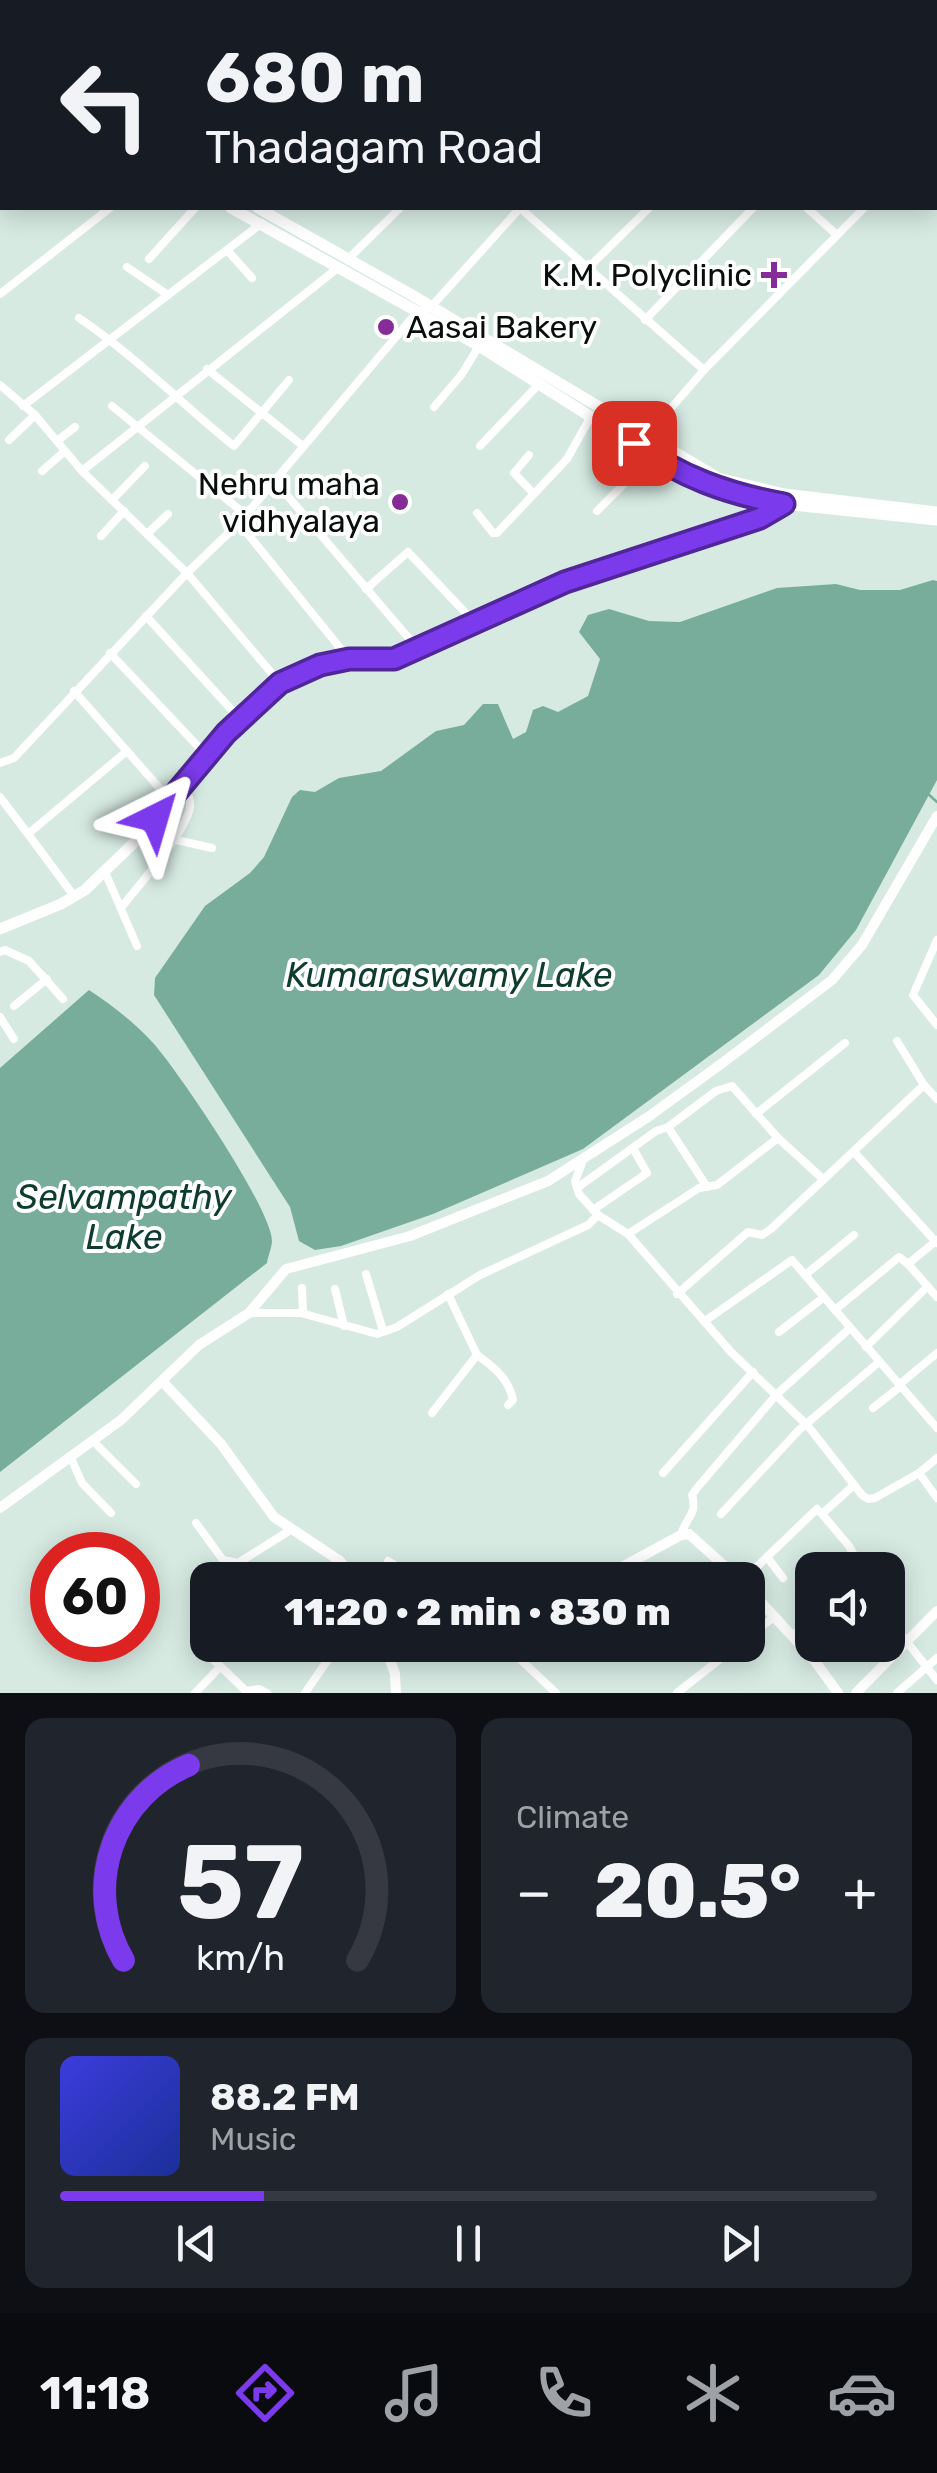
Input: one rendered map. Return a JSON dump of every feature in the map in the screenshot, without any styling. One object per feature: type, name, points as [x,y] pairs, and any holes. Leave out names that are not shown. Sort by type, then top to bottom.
[{"type":"main road","points":[[242,210],[270,215],[418,312],[540,383],[652,456],[716,489],[937,520]]},
{"type":"main road","points":[[343,263],[431,307],[718,478],[784,499],[937,512]]},
{"type":"main road","points":[[0,929],[74,896],[105,872],[240,719],[280,683],[320,665],[349,659],[394,659],[565,582],[760,518],[784,499]]},
{"type":"street","points":[[0,294],[107,210]]},
{"type":"street","points":[[149,259],[193,210]]},
{"type":"street","points":[[82,470],[343,263],[398,210]]},
{"type":"street","points":[[0,763],[14,758],[110,653],[242,520],[418,312],[431,307],[518,210]]},
{"type":"street","points":[[522,210],[704,370]]},
{"type":"street","points":[[588,267],[647,210]]},
{"type":"street","points":[[645,320],[752,210]]},
{"type":"street","points":[[809,210],[837,234]]},
{"type":"street","points":[[646,437],[704,370],[862,210]]},
{"type":"street","points":[[23,406],[270,215]]},
{"type":"street","points":[[227,250],[252,278]]},
{"type":"street","points":[[126,267],[168,295]]},
{"type":"street","points":[[79,318],[110,339],[234,446],[288,380]]},
{"type":"street","points":[[434,407],[479,346]]},
{"type":"street","points":[[207,370],[303,446]]},
{"type":"street","points":[[480,446],[540,383]]},
{"type":"street","points":[[0,385],[35,415],[82,470],[187,573],[280,683]]},
{"type":"street","points":[[112,406],[242,520],[349,659]]},
{"type":"street","points":[[9,440],[35,415]]},
{"type":"street","points":[[477,513],[495,534],[567,458],[591,416]]},
{"type":"street","points":[[57,441],[75,427]]},
{"type":"street","points":[[42,471],[65,450]]},
{"type":"street","points":[[529,454],[514,473],[534,494]]},
{"type":"street","points":[[598,511],[652,456]]},
{"type":"street","points":[[112,500],[145,466]]},
{"type":"street","points":[[274,480],[418,649]]},
{"type":"street","points":[[101,536],[124,511]]},
{"type":"street","points":[[147,534],[168,514]]},
{"type":"street","points":[[366,589],[408,552],[476,624]]},
{"type":"street","points":[[146,616],[240,719]]},
{"type":"street","points":[[110,653],[207,756]]},
{"type":"street","points":[[74,691],[170,800]]},
{"type":"street","points":[[28,834],[128,751]]},
{"type":"street","points":[[121,908],[190,810],[184,784]]},
{"type":"street","points":[[0,797],[74,896]]},
{"type":"street","points":[[0,1508],[71,1458],[163,1382],[187,1354],[249,1313],[286,1269],[410,1236],[548,1182],[648,1117],[832,980],[862,945],[937,816]]},
{"type":"street","points":[[172,840],[212,848]]},
{"type":"street","points":[[105,872],[137,946]]},
{"type":"street","points":[[937,940],[913,995],[937,1025]]},
{"type":"street","points":[[0,952],[5,950],[30,962],[63,999]]},
{"type":"street","points":[[14,1006],[46,978]]},
{"type":"street","points":[[0,1017],[12,1035],[0,1042]]},
{"type":"street","points":[[897,1040],[937,1099]]},
{"type":"street","points":[[756,1114],[845,1043]]},
{"type":"street","points":[[678,1294],[748,1232],[762,1234],[771,1228],[924,1084]]},
{"type":"street","points":[[577,1188],[656,1131],[669,1127],[730,1085],[778,1138],[824,1179]]},
{"type":"street","points":[[669,1127],[707,1187]]},
{"type":"street","points":[[628,1234],[699,1188],[717,1185],[778,1138]]},
{"type":"street","points":[[249,1313],[304,1313],[377,1334],[398,1327],[480,1274],[588,1225],[595,1212],[647,1173],[634,1150]]},
{"type":"street","points":[[854,1152],[936,1241],[908,1264]]},
{"type":"street","points":[[584,1158],[575,1181],[595,1212],[628,1234],[731,1352],[808,1426],[868,1499],[919,1474],[937,1458]]},
{"type":"street","points":[[805,1275],[854,1235]]},
{"type":"street","points":[[835,1310],[899,1257],[937,1297]]},
{"type":"street","points":[[706,1321],[792,1260],[937,1428]]},
{"type":"street","points":[[366,1274],[383,1332]]},
{"type":"street","points":[[866,1347],[928,1286]]},
{"type":"street","points":[[302,1288],[304,1313]]},
{"type":"street","points":[[335,1289],[344,1326]]},
{"type":"street","points":[[448,1294],[477,1355],[510,1387],[513,1400],[508,1405]]},
{"type":"street","points":[[779,1332],[824,1297]]},
{"type":"street","points":[[681,1535],[693,1517],[692,1495],[777,1394],[850,1328]]},
{"type":"street","points":[[873,1408],[937,1353]]},
{"type":"street","points":[[432,1413],[477,1355]]},
{"type":"street","points":[[720,1514],[790,1440],[879,1362]]},
{"type":"street","points":[[664,1473],[753,1372]]},
{"type":"street","points":[[163,1382],[221,1444],[274,1517],[341,1562]]},
{"type":"street","points":[[92,1440],[136,1484]]},
{"type":"street","points":[[71,1458],[82,1483],[111,1513]]},
{"type":"street","points":[[919,1474],[937,1498]]},
{"type":"street","points":[[822,1514],[854,1484]]},
{"type":"street","points":[[760,1562],[817,1509],[852,1552]]},
{"type":"street","points":[[196,1524],[222,1560],[238,1563],[292,1529]]},
{"type":"street","points":[[631,1562],[681,1535],[694,1537],[722,1562]]},
{"type":"street","points":[[767,1557],[784,1578]]},
{"type":"street","points":[[765,1606],[838,1693]]},
{"type":"street","points":[[937,1611],[905,1642],[937,1680]]},
{"type":"street","points":[[765,1623],[774,1616]]},
{"type":"street","points":[[897,1693],[937,1658]]},
{"type":"street","points":[[215,1662],[250,1693],[258,1689],[267,1693]]},
{"type":"street","points":[[306,1693],[327,1662]]},
{"type":"street","points":[[391,1662],[396,1693]]},
{"type":"street","points":[[523,1662],[556,1693]]},
{"type":"street","points":[[677,1693],[716,1662]]},
{"type":"street","points":[[856,1693],[886,1662]]},
{"type":"street","points":[[195,1693],[220,1667]]},
{"type":"water","name":"Kumaraswamy Lake","points":[[937,581],[937,780],[856,930],[819,975],[583,1149],[433,1214],[341,1246],[315,1250],[299,1241],[290,1207],[154,995],[155,978],[205,906],[250,873],[264,857],[292,797],[300,790],[315,792],[339,778],[381,771],[436,731],[464,725],[483,704],[498,704],[513,739],[526,732],[533,710],[543,706],[558,712],[588,696],[600,659],[579,632],[588,615],[609,609],[649,621],[680,622],[777,588],[836,584],[860,590],[900,590]]},
{"type":"water","name":"Selvampathy Lake","points":[[89,990],[147,1036],[183,1082],[257,1201],[272,1241],[267,1263],[0,1472],[0,1068]]},
{"type":"waterway","points":[[927,793],[937,802]]},
{"type":"place","name":"K.M. Polyclinic","points":[[774,275]]},
{"type":"place","name":"Aasai Bakery","points":[[386,327]]},
{"type":"place","name":"Nehru maha vidhyalaya","points":[[400,502]]},
{"type":"route","points":[[155,818],[226,733],[280,683],[320,665],[349,659],[394,659],[565,582],[760,518],[784,504],[716,489],[658,460],[634,443]]}]
